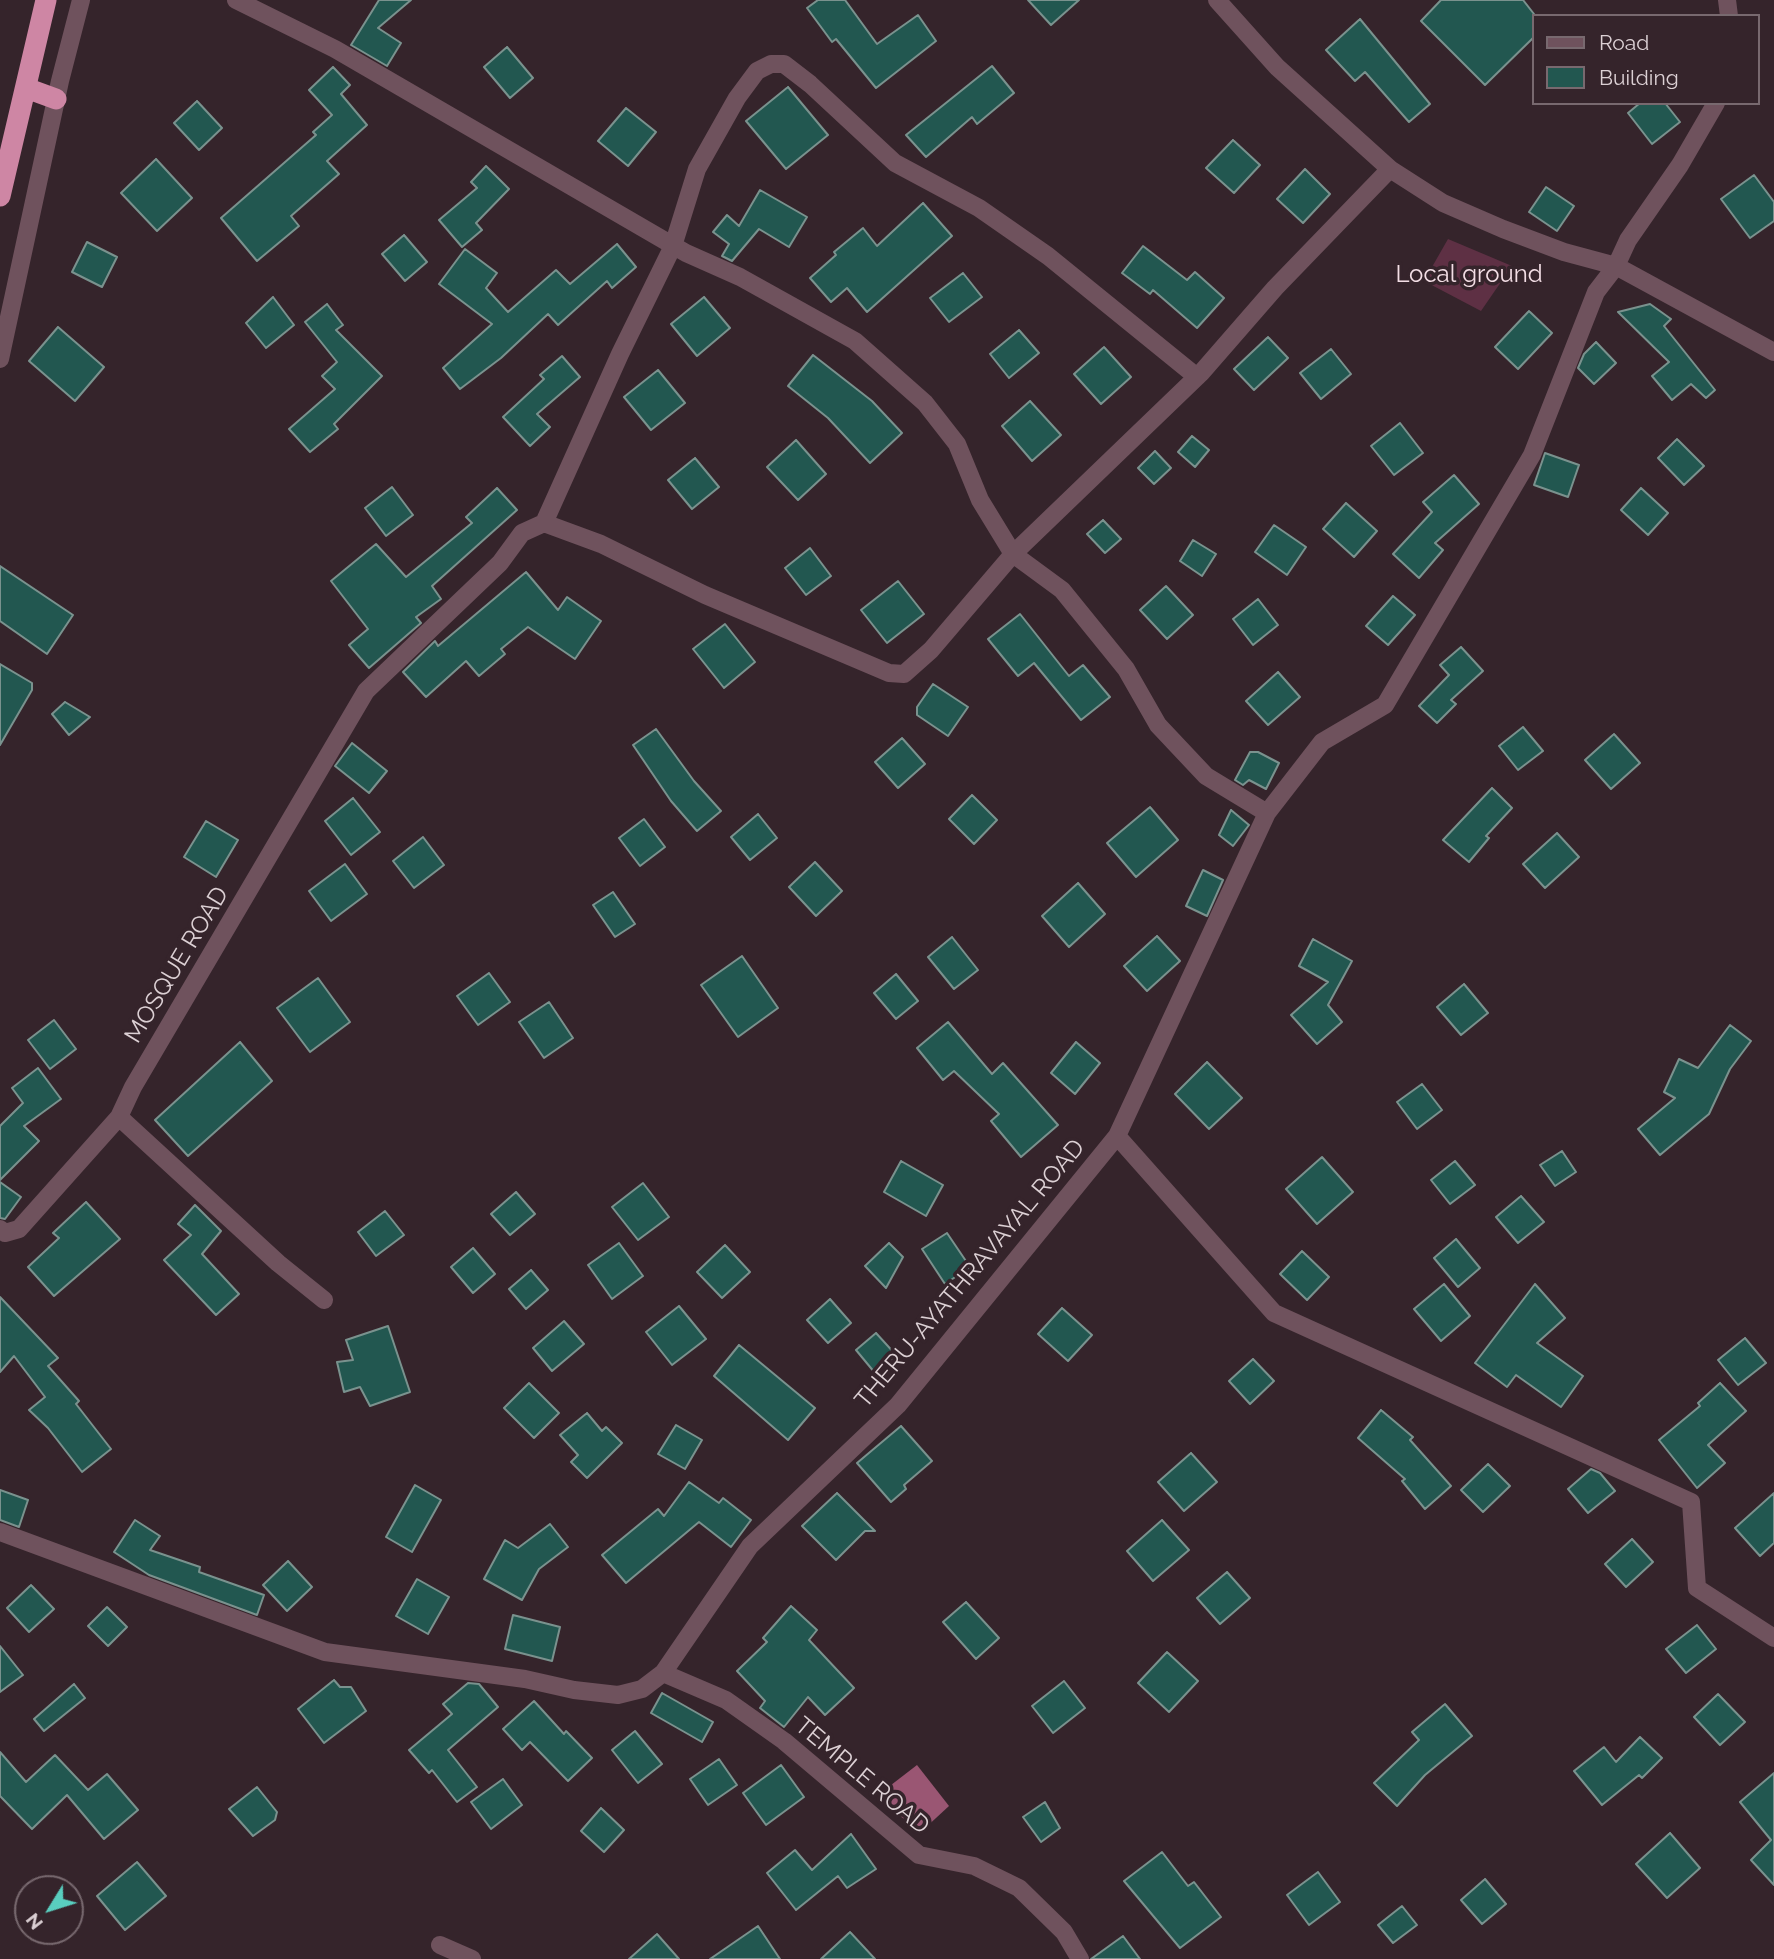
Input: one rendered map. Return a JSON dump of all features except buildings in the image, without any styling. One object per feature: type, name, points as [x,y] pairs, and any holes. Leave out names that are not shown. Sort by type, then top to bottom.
[{"type":"highway","points":[[0,196],[46,0]]},
{"type":"highway","points":[[26,88],[55,99]]},
{"type":"street","points":[[0,359],[55,99],[81,0]]},
{"type":"street","points":[[236,0],[335,49],[673,246],[740,277],[855,341],[925,403],[957,444],[980,500],[1013,554],[1062,590],[1126,669],[1158,725],[1206,776],[1267,813]]},
{"type":"street","points":[[1217,0],[1277,67],[1390,169],[1455,208],[1564,252],[1616,266],[1774,352]]},
{"type":"street","points":[[1197,377],[1048,256],[979,208],[895,163],[784,64],[771,64],[757,71],[737,98],[697,169],[673,246],[620,354],[544,523],[601,544],[705,595],[889,673],[904,674],[932,650],[1013,554],[1197,377],[1275,288],[1390,169]]},
{"type":"street","points":[[1117,1136],[1267,813],[1322,742],[1385,705],[1532,455],[1596,292],[1616,266],[1628,240],[1680,165],[1715,105]]},
{"type":"street","name":"MOSQUE ROAD","points":[[0,1229],[5,1233],[19,1229],[119,1117],[133,1087],[366,691],[500,563],[522,533],[544,523]]},
{"type":"street","points":[[119,1117],[278,1263],[324,1300]]},
{"type":"street","name":"THERU-AYATHRAVAYAL ROAD","points":[[0,1532],[325,1652],[524,1679],[574,1690],[618,1695],[642,1689],[663,1673],[750,1546],[898,1405],[1117,1136],[1274,1313],[1691,1502],[1697,1588],[1774,1638]]},
{"type":"street","name":"TEMPLE ROAD","points":[[663,1673],[736,1707],[784,1741],[919,1855],[974,1866],[1019,1888],[1064,1933],[1080,1959]]},
{"type":"street","points":[[440,1945],[471,1959]]},
{"type":"green space","name":"Local ground","points":[[1448,239],[1512,266],[1481,311],[1424,281]]},
{"type":"shaded area","points":[[917,1765],[949,1806],[923,1830],[898,1815],[882,1792]]}]
